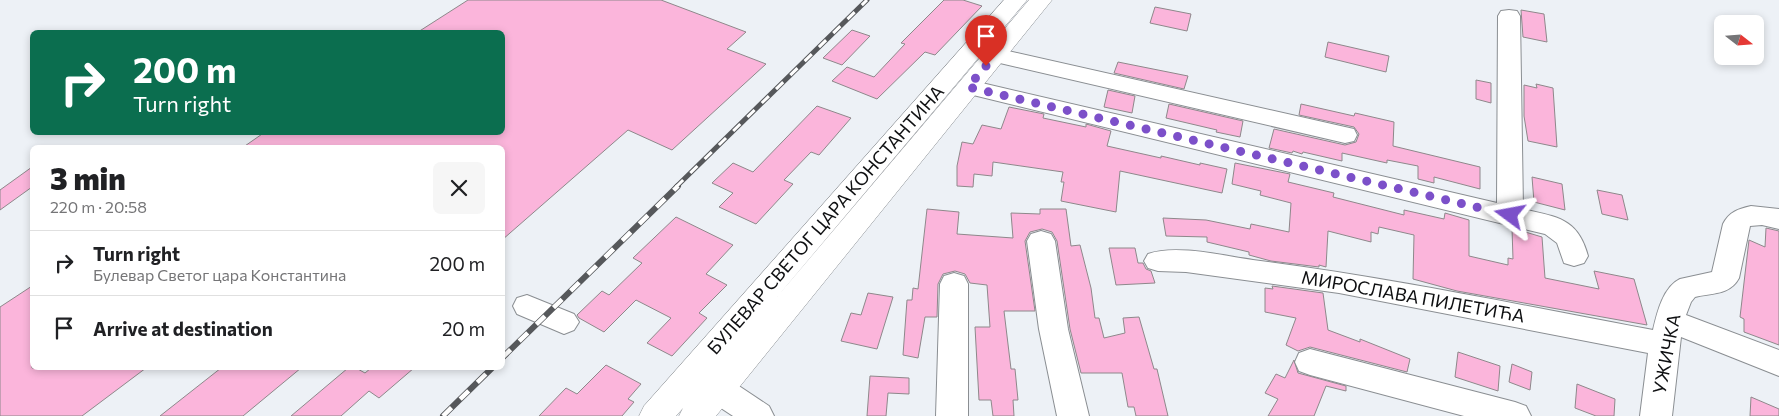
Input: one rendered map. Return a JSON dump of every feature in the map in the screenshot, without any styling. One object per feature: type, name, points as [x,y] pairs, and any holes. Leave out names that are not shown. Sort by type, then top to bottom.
[{"type":"main road","name":"БУЛЕВАР СВЕТОГ ЦАРА КОНСТАНТИНА","points":[[696,416],[706,381],[1016,0]]},
{"type":"main road","name":"БУЛЕВАР СВЕТОГ ЦАРА КОНСТАНТИНА","points":[[656,416],[706,381],[968,87],[1041,0]]},
{"type":"street","points":[[1509,16],[1510,215]]},
{"type":"street","points":[[995,55],[1345,135]]},
{"type":"street","points":[[968,87],[1552,226],[1564,232],[1570,240],[1574,256]]},
{"type":"street","name":"УЖИЧКА","points":[[1656,416],[1657,394],[1668,333],[1680,294],[1684,290],[1718,282],[1726,278],[1736,224],[1741,217],[1750,214],[1779,219]]},
{"type":"street","points":[[1040,241],[1058,356],[1072,416]]},
{"type":"street","name":"МИРОСЛАВА ПИЛЕТИЋА","points":[[1158,261],[1186,262],[1339,282],[1668,333],[1779,363]]},
{"type":"street","points":[[952,416],[954,284]]},
{"type":"street","points":[[526,306],[564,322]]},
{"type":"street","points":[[1310,362],[1515,416]]},
{"type":"street","points":[[706,381],[758,416]]},
{"type":"building","points":[[468,0],[661,0],[746,32],[727,49],[766,64],[672,150],[628,130],[505,237],[505,145],[246,145],[261,135],[505,135],[505,30],[421,30]]},
{"type":"building","points":[[944,0],[963,0],[982,6],[935,55],[925,52],[877,99],[832,81],[847,67],[874,77],[905,44],[901,43]]},
{"type":"building","points":[[1155,7],[1191,14],[1187,31],[1150,23]]},
{"type":"building","points":[[1521,10],[1544,14],[1547,42],[1523,37]]},
{"type":"building","points":[[852,30],[870,36],[842,65],[823,58]]},
{"type":"building","points":[[1328,42],[1389,56],[1386,72],[1325,57]]},
{"type":"building","points":[[1118,62],[1188,76],[1184,89],[1114,73]]},
{"type":"building","points":[[1476,80],[1491,83],[1491,103],[1476,99]]},
{"type":"building","points":[[1536,84],[1553,88],[1557,147],[1528,141],[1524,116],[1524,85],[1537,88]]},
{"type":"building","points":[[1108,90],[1135,96],[1132,113],[1104,107]]},
{"type":"building","points":[[1169,104],[1243,121],[1240,137],[1166,118]]},
{"type":"building","points":[[1301,104],[1354,116],[1355,113],[1394,122],[1393,146],[1480,167],[1480,189],[1434,177],[1434,183],[1418,179],[1418,166],[1387,160],[1387,163],[1342,153],[1342,161],[1303,152],[1302,154],[1293,151],[1292,153],[1269,148],[1274,129],[1345,145],[1356,142],[1359,134],[1354,127],[1299,115]]},
{"type":"building","points":[[817,106],[851,118],[819,155],[811,152],[784,180],[793,184],[756,224],[719,207],[733,193],[712,183],[733,163],[753,172]]},
{"type":"building","points":[[1009,107],[1044,114],[1043,118],[1086,127],[1086,124],[1111,131],[1107,146],[1161,158],[1161,156],[1227,169],[1222,193],[1120,171],[1116,212],[1061,201],[1064,182],[1061,182],[1063,172],[993,162],[992,176],[974,174],[973,187],[957,186],[957,166],[962,142],[973,144],[982,125],[1001,129]]},
{"type":"building","points":[[1235,163],[1290,174],[1288,182],[1334,193],[1333,197],[1404,215],[1404,210],[1444,219],[1445,213],[1469,220],[1469,256],[1508,265],[1508,258],[1513,259],[1512,228],[1542,237],[1545,278],[1599,289],[1594,271],[1634,279],[1647,325],[1457,291],[1413,279],[1414,235],[1379,227],[1378,234],[1371,232],[1371,242],[1328,231],[1326,267],[1271,261],[1249,255],[1249,252],[1207,242],[1207,237],[1166,236],[1163,218],[1206,220],[1250,229],[1251,224],[1289,232],[1291,203],[1260,195],[1261,191],[1232,184]]},
{"type":"building","points":[[30,168],[30,188],[0,210],[0,190]]},
{"type":"building","points":[[1532,177],[1562,184],[1565,210],[1534,202]]},
{"type":"building","points":[[1597,190],[1622,195],[1628,220],[1602,214]]},
{"type":"building","points":[[927,209],[959,212],[957,234],[1013,238],[1011,213],[1040,214],[1040,209],[1066,209],[1071,246],[1080,245],[1091,288],[1095,318],[1099,318],[1104,338],[1125,333],[1123,318],[1139,317],[1154,369],[1157,369],[1168,416],[1136,416],[1134,407],[1128,407],[1122,373],[1081,373],[1070,329],[1057,241],[1052,232],[1042,229],[1030,232],[1025,241],[1035,311],[1004,311],[1011,369],[1015,369],[1018,400],[1013,400],[1014,416],[993,416],[991,400],[979,400],[975,327],[990,327],[987,285],[970,283],[965,274],[955,271],[943,274],[938,284],[937,317],[925,317],[918,358],[903,355],[907,300],[912,300],[913,288],[918,289]]},
{"type":"building","points":[[676,217],[733,245],[706,274],[727,285],[699,313],[707,318],[672,356],[647,343],[671,318],[636,300],[604,332],[579,318],[577,315],[602,291],[609,295],[642,263],[633,258]]},
{"type":"building","points":[[1766,228],[1779,231],[1779,345],[1744,332],[1744,319],[1740,317],[1749,240],[1765,247]]},
{"type":"building","points":[[1109,248],[1135,248],[1138,263],[1143,263],[1146,269],[1151,271],[1155,283],[1116,285]]},
{"type":"building","points":[[1272,286],[1323,293],[1328,330],[1360,342],[1360,339],[1410,359],[1407,372],[1310,347],[1298,351],[1286,345],[1296,318],[1265,312],[1265,288],[1273,289]]},
{"type":"building","points":[[30,287],[30,370],[143,370],[82,416],[0,416],[0,307]]},
{"type":"building","points":[[868,293],[893,297],[877,349],[841,341],[851,313],[861,315]]},
{"type":"building","points":[[1458,352],[1500,366],[1498,391],[1455,377]]},
{"type":"building","points":[[1294,360],[1298,373],[1346,386],[1346,391],[1326,386],[1314,416],[1268,416],[1278,399],[1265,393],[1276,374],[1285,378]]},
{"type":"building","points":[[1512,364],[1532,372],[1530,390],[1509,382]]},
{"type":"building","points":[[606,365],[641,384],[628,399],[634,402],[622,416],[539,416],[566,388],[577,394]]},
{"type":"building","points":[[218,370],[299,370],[243,416],[160,416]]},
{"type":"building","points":[[346,370],[360,370],[365,373],[369,370],[412,370],[379,398],[369,391],[341,416],[291,416]]},
{"type":"building","points":[[870,376],[909,378],[909,394],[888,393],[886,416],[867,416]]},
{"type":"building","points":[[1577,384],[1615,399],[1614,416],[1596,416],[1575,408]]},
{"type":"building","points":[[1751,397],[1779,409],[1779,416],[1750,416]]},
{"type":"railway","points":[[676,187],[867,0]]},
{"type":"railway","points":[[505,355],[678,186]]},
{"type":"railway","points":[[443,416],[490,370]]},
{"type":"route","points":[[986,66],[968,87],[1510,215]]}]
